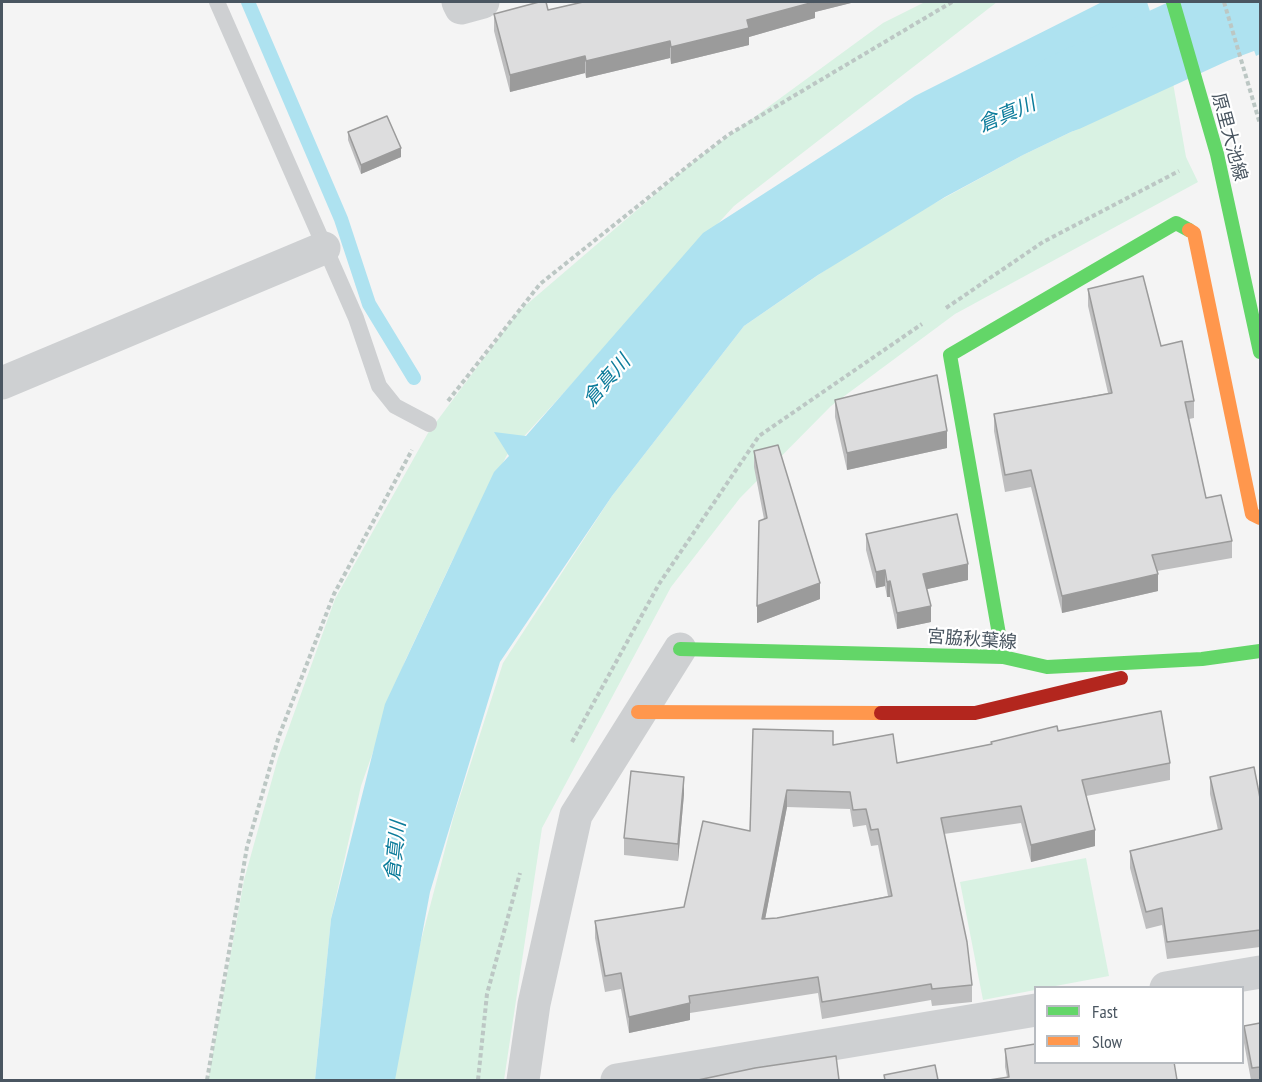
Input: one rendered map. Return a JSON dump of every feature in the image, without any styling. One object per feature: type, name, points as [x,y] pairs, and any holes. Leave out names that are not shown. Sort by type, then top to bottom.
[{"type":"street","points":[[458,2],[462,8],[483,2]]},
{"type":"street","name":"原里大池線","points":[[1173,2],[1213,140],[1260,352]]},
{"type":"street","points":[[1003,657],[950,356],[1176,223],[1194,233],[1252,514],[1260,518]]},
{"type":"street","points":[[2,382],[324,248]]},
{"type":"street","points":[[523,1080],[534,1004],[576,815],[638,712],[680,649]]},
{"type":"street","name":"宮脇秋葉線","points":[[680,649],[1003,657],[1047,667],[1202,659],[1260,651]]},
{"type":"street","points":[[638,712],[975,713],[1202,659]]},
{"type":"street","points":[[1172,986],[1260,972]]},
{"type":"street","points":[[617,1080],[1034,1010]]},
{"type":"lane","points":[[217,2],[356,318],[379,386],[395,406],[429,424]]},
{"type":"path","points":[[207,1080],[247,847],[279,736],[334,594],[420,435],[540,284],[728,135],[952,2]]},
{"type":"path","points":[[1224,2],[1260,124]]},
{"type":"path","points":[[945,309],[1043,242],[1186,167]]},
{"type":"path","points":[[568,750],[659,584],[759,436],[925,322]]},
{"type":"path","points":[[478,1080],[487,994],[521,870]]},
{"type":"green space","points":[[925,2],[997,2],[734,206],[507,455],[451,563],[405,661],[361,786],[331,919],[315,1080],[208,1080],[244,880],[278,758],[335,599],[428,433],[519,311],[693,162],[883,23]]},
{"type":"green space","points":[[1173,83],[1186,157],[1198,182],[955,314],[831,406],[740,498],[671,587],[542,828],[504,1080],[392,1080],[413,971],[454,815],[503,663],[612,496],[744,326],[878,234],[1023,155]]},
{"type":"green space","points":[[1086,858],[1109,976],[1055,986],[1034,986],[1034,990],[983,1000],[960,882]]},
{"type":"water","points":[[1102,2],[1147,2],[1173,83],[1023,155],[945,197],[818,275],[744,326],[612,496],[500,662],[430,892],[395,1080],[315,1080],[331,919],[385,704],[494,472],[509,456],[494,432],[526,436],[703,233],[915,96]]},
{"type":"water","points":[[1237,2],[1260,2],[1260,54],[1256,56]]},
{"type":"building","points":[[546,2],[548,10],[583,2],[814,2],[747,20],[749,28],[671,47],[670,41],[586,61],[585,56],[510,75],[494,14]]},
{"type":"building","points":[[387,116],[401,148],[361,165],[348,132]]},
{"type":"building","points":[[1143,276],[1161,346],[1182,341],[1194,401],[1185,402],[1206,498],[1221,495],[1232,541],[1152,555],[1158,574],[1062,596],[1031,470],[1005,475],[994,414],[1112,393],[1088,289]]},
{"type":"building","points":[[937,375],[947,431],[847,453],[835,400]]},
{"type":"building","points":[[778,445],[820,583],[757,606],[759,521],[767,518],[754,451]]},
{"type":"building","points":[[957,514],[968,564],[923,574],[931,606],[897,613],[890,581],[887,582],[885,570],[876,572],[866,534]]},
{"type":"building","points":[[1161,711],[1170,763],[1082,780],[1095,830],[1031,845],[1021,806],[941,818],[967,942],[972,985],[932,989],[931,984],[822,1002],[818,977],[689,996],[690,1003],[629,1017],[621,973],[605,976],[595,921],[684,907],[703,821],[750,831],[753,729],[833,731],[833,745],[893,734],[897,763],[992,744],[991,742],[1057,726],[1058,731]],"holes":[[[787,790],[850,792],[853,810],[866,809],[871,830],[878,829],[892,896],[762,919]]]},
{"type":"building","points":[[1254,767],[1260,798],[1260,930],[1167,942],[1162,908],[1146,912],[1130,851],[1222,829],[1210,777]]},
{"type":"building","points":[[631,771],[684,777],[678,844],[624,838]]},
{"type":"building","points":[[1260,1023],[1260,1067],[1252,1068],[1244,1026]]},
{"type":"building","points":[[1034,1044],[1034,1064],[1174,1064],[1177,1080],[989,1080],[1009,1077],[1005,1049]]},
{"type":"building","points":[[836,1056],[839,1080],[698,1080],[755,1068]]},
{"type":"building","points":[[935,1065],[938,1080],[885,1080],[884,1075]]},
{"type":"waterway","points":[[248,2],[341,219],[369,304],[414,378]]},
{"type":"waterway","name":"倉真川","points":[[1064,93],[1212,25],[1260,7]]},
{"type":"traffic: fast","points":[[1173,2],[1217,154],[1260,352]]},
{"type":"traffic: fast","points":[[1003,657],[950,355],[1176,223],[1189,230]]},
{"type":"traffic: fast","points":[[680,649],[1003,657],[1047,667],[1202,659],[1260,651]]},
{"type":"traffic: slow","points":[[1189,230],[1194,233],[1252,514],[1260,518]]},
{"type":"traffic: slow","points":[[638,712],[881,713]]},
{"type":"traffic: jam","points":[[881,713],[975,713],[1121,678]]}]
